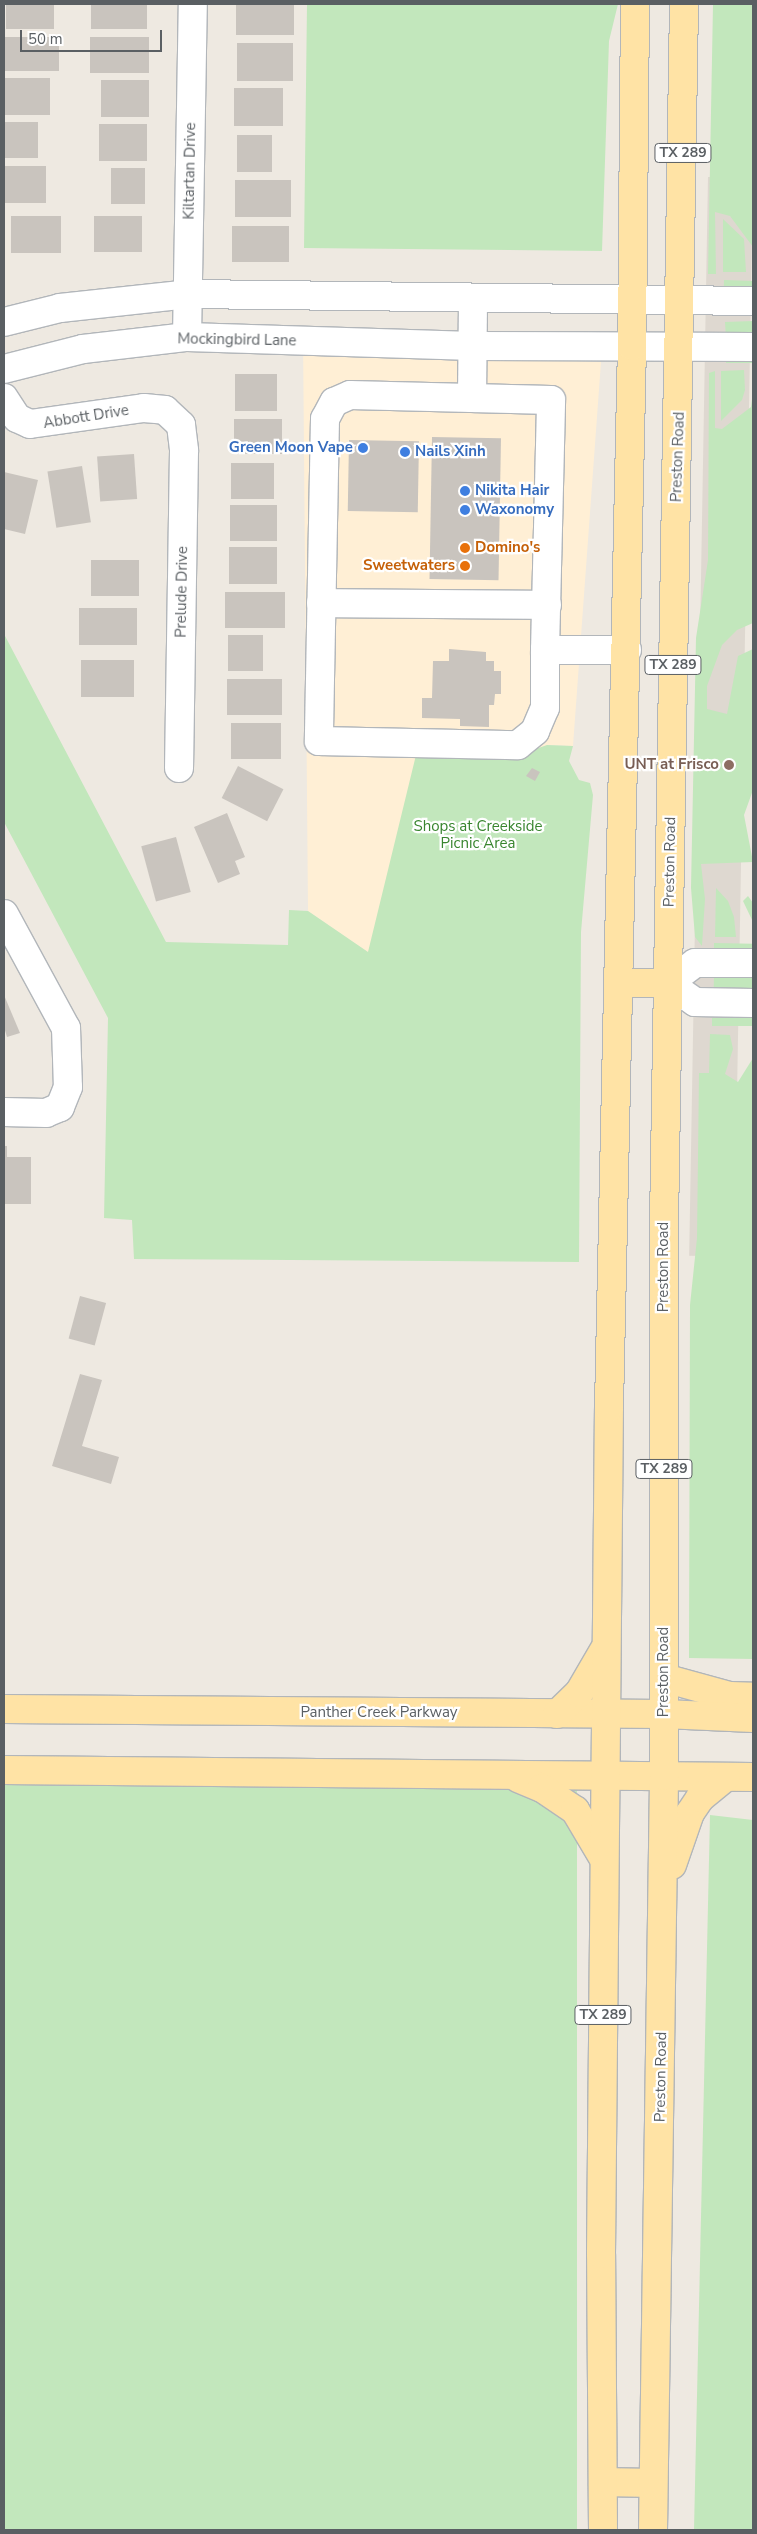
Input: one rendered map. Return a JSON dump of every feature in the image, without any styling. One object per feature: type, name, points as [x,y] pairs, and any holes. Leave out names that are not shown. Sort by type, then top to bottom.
[{"type":"main road","name":"TX 289","points":[[603,2530],[606,1644],[632,346],[635,4]]},
{"type":"main road","name":"Preston Road","points":[[653,2530],[663,1898],[664,1223],[680,347],[684,4]]},
{"type":"main road","points":[[620,983],[668,983]]},
{"type":"main road","points":[[557,1714],[589,1679],[606,1644]]},
{"type":"main road","points":[[664,1678],[730,1696],[753,1697]]},
{"type":"main road","name":"Panther Creek Parkway","points":[[4,1709],[664,1714],[753,1718]]},
{"type":"main road","points":[[4,1770],[753,1777]]},
{"type":"main road","points":[[508,1774],[542,1788],[575,1810],[604,1860]]},
{"type":"main road","points":[[663,1898],[690,1812],[700,1798],[726,1777]]},
{"type":"main road","points":[[604,2482],[653,2483]]},
{"type":"street","name":"Kiltartan Drive","points":[[187,337],[193,4]]},
{"type":"street","points":[[4,322],[60,308],[188,294],[753,302]]},
{"type":"street","points":[[472,398],[473,299]]},
{"type":"street","name":"Mockingbird Lane","points":[[4,369],[83,349],[187,337],[473,346],[753,347]]},
{"type":"street","points":[[350,395],[550,400],[545,708],[535,731],[518,745],[319,741],[321,602],[325,418],[334,402],[350,395]]},
{"type":"street","name":"Abbott Drive","points":[[4,398],[17,418],[30,424],[144,408],[165,410],[177,418]]},
{"type":"street","name":"Prelude Drive","points":[[177,418],[184,440],[179,768]]},
{"type":"street","points":[[321,602],[546,605]]},
{"type":"street","points":[[546,650],[626,650]]},
{"type":"street","points":[[4,914],[66,1028],[68,1078],[66,1100],[60,1107],[46,1112],[4,1112]]},
{"type":"street","points":[[753,963],[695,963],[668,983],[695,1002],[753,1003]]},
{"type":"shaded area","name":"UNT at Frisco","points":[[708,177],[753,178],[734,1257],[689,1256]]},
{"type":"shaded area","points":[[303,336],[505,358],[601,362],[573,746],[547,745],[369,953],[308,911]]},
{"type":"green space","points":[[307,4],[618,4],[609,41],[602,251],[304,248]]},
{"type":"green space","points":[[713,4],[753,4],[753,247],[730,216],[715,212],[716,274],[708,274]]},
{"type":"green space","points":[[723,219],[744,239],[746,272],[723,272]]},
{"type":"green space","points":[[724,280],[753,281],[753,289],[724,288]]},
{"type":"green space","points":[[753,321],[753,336],[726,339],[725,322]]},
{"type":"green space","points":[[726,358],[753,358],[753,363],[726,363]]},
{"type":"green space","points":[[744,370],[745,390],[742,400],[721,421],[721,371]]},
{"type":"green space","points":[[715,371],[715,428],[722,429],[751,407],[753,391],[753,623],[737,630],[722,645],[707,686],[707,709],[727,714],[738,656],[753,649],[753,790],[744,815],[753,862],[701,864],[705,899],[702,946],[695,937],[691,888],[696,638],[708,560],[709,373]]},
{"type":"green space","name":"Shops at Creekside Picnic Area","points":[[4,634],[166,942],[288,945],[289,910],[308,911],[368,952],[416,755],[510,758],[547,745],[573,746],[569,761],[579,780],[590,783],[593,795],[581,932],[579,1262],[134,1259],[132,1220],[104,1218],[108,1018],[4,822]]},
{"type":"green space","points":[[716,888],[728,901],[734,917],[736,937],[715,937]]},
{"type":"green space","points":[[748,896],[753,903],[753,922],[743,901]]},
{"type":"green space","points":[[714,943],[753,944],[753,952],[714,951]]},
{"type":"green space","points":[[714,972],[753,973],[753,996],[714,995]]},
{"type":"green space","points":[[712,1018],[753,1018],[753,1026],[712,1026]]},
{"type":"green space","points":[[710,1034],[730,1035],[733,1049],[725,1074],[738,1082],[753,1058],[753,1659],[689,1658],[690,1305],[697,1238],[699,1073],[709,1073]]},
{"type":"green space","points":[[4,1780],[577,1780],[577,2530],[4,2530]]},
{"type":"green space","points":[[710,1815],[753,1820],[753,2530],[694,2530]]},
{"type":"building","points":[[6,4],[54,4],[54,29],[6,29]]},
{"type":"building","points":[[91,4],[147,4],[147,29],[91,29]]},
{"type":"building","points":[[236,4],[294,4],[294,35],[236,35]]},
{"type":"building","points":[[4,37],[59,37],[59,71],[4,71]]},
{"type":"building","points":[[90,37],[149,37],[149,73],[90,73]]},
{"type":"building","points":[[237,43],[293,43],[293,81],[237,81]]},
{"type":"building","points":[[4,78],[50,78],[50,115],[4,115]]},
{"type":"building","points":[[101,80],[149,80],[149,117],[101,117]]},
{"type":"building","points":[[234,88],[283,88],[283,126],[234,126]]},
{"type":"building","points":[[4,122],[38,122],[38,158],[4,158]]},
{"type":"building","points":[[99,124],[147,124],[147,161],[99,161]]},
{"type":"building","points":[[237,135],[272,135],[272,172],[237,172]]},
{"type":"building","points":[[4,166],[46,166],[46,203],[4,203]]},
{"type":"building","points":[[111,168],[145,168],[145,204],[111,204]]},
{"type":"building","points":[[235,180],[291,180],[291,217],[235,217]]},
{"type":"building","points":[[11,216],[61,216],[61,253],[11,253]]},
{"type":"building","points":[[94,216],[142,216],[142,252],[94,252]]},
{"type":"building","points":[[232,226],[289,226],[289,262],[232,262]]},
{"type":"building","points":[[235,374],[277,374],[277,411],[235,411]]},
{"type":"building","points":[[234,419],[282,419],[282,454],[234,454]]},
{"type":"building","points":[[432,437],[501,438],[499,580],[430,579]]},
{"type":"building","points":[[349,440],[419,441],[418,512],[348,511]]},
{"type":"building","points":[[134,454],[137,499],[100,501],[97,457]]},
{"type":"building","points":[[231,463],[274,463],[274,499],[231,499]]},
{"type":"building","points":[[82,466],[91,522],[56,528],[47,471]]},
{"type":"building","points":[[4,472],[38,480],[25,534],[4,529]]},
{"type":"building","points":[[230,505],[277,505],[277,541],[230,541]]},
{"type":"building","points":[[229,547],[277,547],[277,584],[229,584]]},
{"type":"building","points":[[91,560],[139,560],[139,596],[91,596]]},
{"type":"building","points":[[225,592],[285,592],[285,628],[225,628]]},
{"type":"building","points":[[79,608],[137,608],[137,645],[79,645]]},
{"type":"building","points":[[228,635],[263,635],[263,671],[228,671]]},
{"type":"building","points":[[449,649],[486,652],[486,661],[494,661],[494,671],[501,671],[501,694],[495,694],[494,705],[489,705],[489,727],[460,726],[460,719],[422,718],[422,698],[432,698],[433,661],[449,661]]},
{"type":"building","points":[[81,660],[134,660],[134,697],[81,697]]},
{"type":"building","points":[[227,679],[282,679],[282,715],[227,715]]},
{"type":"building","points":[[231,723],[281,723],[281,759],[231,759]]},
{"type":"building","points":[[238,766],[283,789],[267,821],[222,798]]},
{"type":"building","points":[[532,768],[540,772],[535,781],[526,776]]},
{"type":"building","points":[[227,813],[245,857],[235,861],[240,874],[218,883],[194,827]]},
{"type":"building","points":[[176,837],[191,892],[156,901],[141,846]]},
{"type":"building","points":[[4,995],[20,1033],[7,1037],[4,1027]]},
{"type":"building","points":[[4,1146],[7,1146],[7,1157],[31,1157],[31,1204],[4,1204]]},
{"type":"building","points":[[80,1296],[106,1303],[95,1345],[69,1339]]},
{"type":"building","points":[[80,1374],[102,1380],[82,1446],[119,1457],[111,1484],[52,1466]]},
{"type":"place","name":"Green Moon Vape","points":[[363,448]]},
{"type":"place","name":"Nails Xinh","points":[[405,452]]},
{"type":"place","name":"Nikita Hair","points":[[465,491]]},
{"type":"place","name":"Waxonomy","points":[[465,510]]},
{"type":"place","name":"Domino's","points":[[465,548]]},
{"type":"place","name":"Sweetwaters","points":[[465,566]]},
{"type":"place","name":"UNT at Frisco","points":[[729,765]]}]
